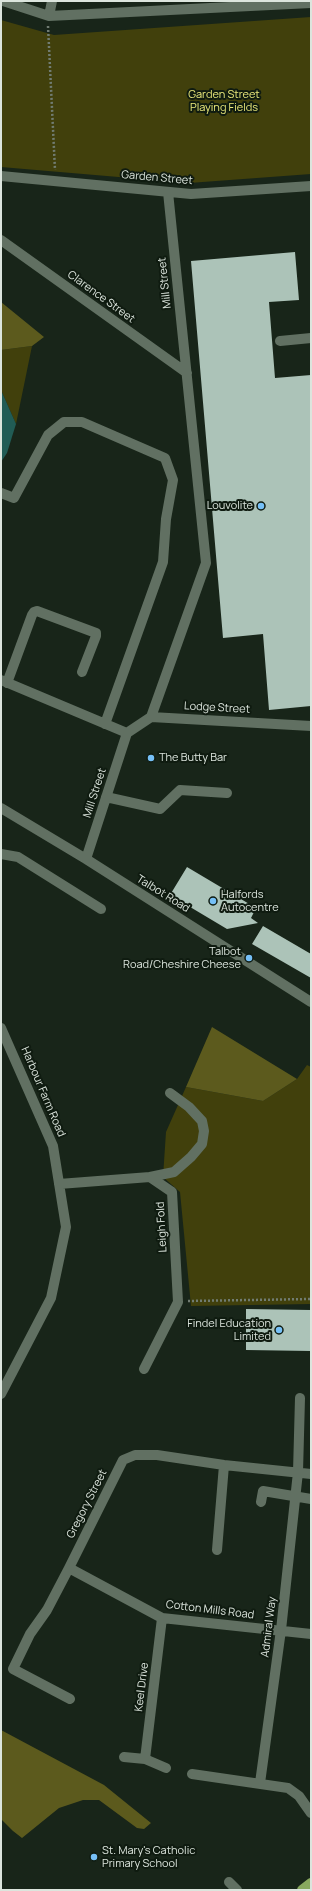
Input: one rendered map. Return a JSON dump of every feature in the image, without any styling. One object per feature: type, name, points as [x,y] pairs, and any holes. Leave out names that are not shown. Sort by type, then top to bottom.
[{"type":"street","points":[[3,1],[49,16],[215,4],[311,3]]},
{"type":"street","points":[[49,16],[52,1]]},
{"type":"street","name":"Garden Street","points":[[1,176],[191,194],[311,186]]},
{"type":"street","name":"Mill Street","points":[[151,717],[206,563],[168,192]]},
{"type":"street","name":"Clarence Street","points":[[1,240],[187,373]]},
{"type":"street","points":[[280,341],[311,338]]},
{"type":"street","points":[[1,493],[14,498],[48,435],[64,422],[82,422],[165,458],[173,480],[166,519],[163,562],[105,724]]},
{"type":"street","points":[[82,672],[96,633],[37,611],[32,615],[4,681],[127,733],[151,717]]},
{"type":"street","name":"Lodge Street","points":[[151,717],[311,726]]},
{"type":"street","name":"Mill Street","points":[[86,859],[127,733]]},
{"type":"street","points":[[106,797],[160,809],[180,790],[227,793]]},
{"type":"street","name":"Talbot Road","points":[[1,808],[86,859],[311,1002]]},
{"type":"street","points":[[1,854],[18,857],[101,909]]},
{"type":"street","name":"Harbour Farm Road","points":[[1,1028],[53,1146],[66,1227],[51,1298],[1,1394]]},
{"type":"street","points":[[59,1184],[150,1177],[174,1172],[191,1157],[202,1144],[204,1131],[202,1121],[190,1107],[170,1093]]},
{"type":"street","name":"Leigh Fold","points":[[150,1177],[172,1192],[178,1302]]},
{"type":"street","points":[[144,1369],[178,1302]]},
{"type":"street","name":"Admiral Way","points":[[260,1783],[281,1630],[298,1472],[300,1398]]},
{"type":"street","name":"Gregory Street","points":[[70,1699],[13,1669],[30,1634],[46,1610],[69,1568],[123,1460],[135,1455],[157,1455],[224,1465],[311,1474]]},
{"type":"street","points":[[217,1550],[224,1465]]},
{"type":"street","points":[[261,1502],[263,1491],[311,1499]]},
{"type":"street","name":"Cotton Mills Road","points":[[69,1568],[162,1618],[311,1634]]},
{"type":"street","name":"Keel Drive","points":[[145,1759],[162,1618]]},
{"type":"street","points":[[124,1757],[145,1759],[166,1768]]},
{"type":"street","points":[[192,1774],[288,1788],[299,1796],[311,1812]]},
{"type":"street","points":[[230,1882],[237,1890]]},
{"type":"path","points":[[49,16],[47,33],[56,181]]},
{"type":"path","points":[[178,1302],[212,1300],[311,1299]]},
{"type":"green space","name":"Garden Street Playing Fields","points":[[311,17],[311,174],[189,183],[1,167],[1,20],[54,35]]},
{"type":"green space","points":[[32,346],[16,424],[1,390],[1,350]]},
{"type":"green space","points":[[307,1065],[311,1067],[311,1304],[191,1306],[180,1192],[163,1177],[166,1132],[186,1087],[263,1101],[297,1079]]},
{"type":"shaded area","points":[[1,302],[44,337],[32,346],[1,350]]},
{"type":"shaded area","points":[[212,1027],[297,1079],[263,1101],[186,1087]]},
{"type":"shaded area","points":[[1,1730],[104,1785],[151,1823],[144,1829],[137,1828],[99,1800],[83,1800],[59,1808],[22,1838],[1,1819]]},
{"type":"water","points":[[1,390],[16,424],[7,453],[1,462]]},
{"type":"building","name":"Louvolite","points":[[295,252],[299,300],[269,302],[275,378],[311,375],[311,706],[269,710],[263,634],[223,638],[191,261]]},
{"type":"building","name":"Halfords Autocentre","points":[[187,867],[256,908],[251,918],[258,923],[227,929],[170,895]]},
{"type":"building","points":[[263,926],[311,954],[311,978],[252,944]]},
{"type":"building","name":"Findel Education Limited","points":[[246,1309],[311,1310],[311,1351],[246,1350]]},
{"type":"place","name":"Louvolite","points":[[261,506]]},
{"type":"place","name":"The Butty Bar","points":[[151,758]]},
{"type":"place","name":"Halfords Autocentre","points":[[213,901]]},
{"type":"place","name":"Talbot Road/Cheshire Cheese","points":[[249,958]]},
{"type":"place","name":"Findel Education Limited","points":[[279,1330]]},
{"type":"place","name":"St. Mary's Catholic Primary School","points":[[94,1857]]}]
